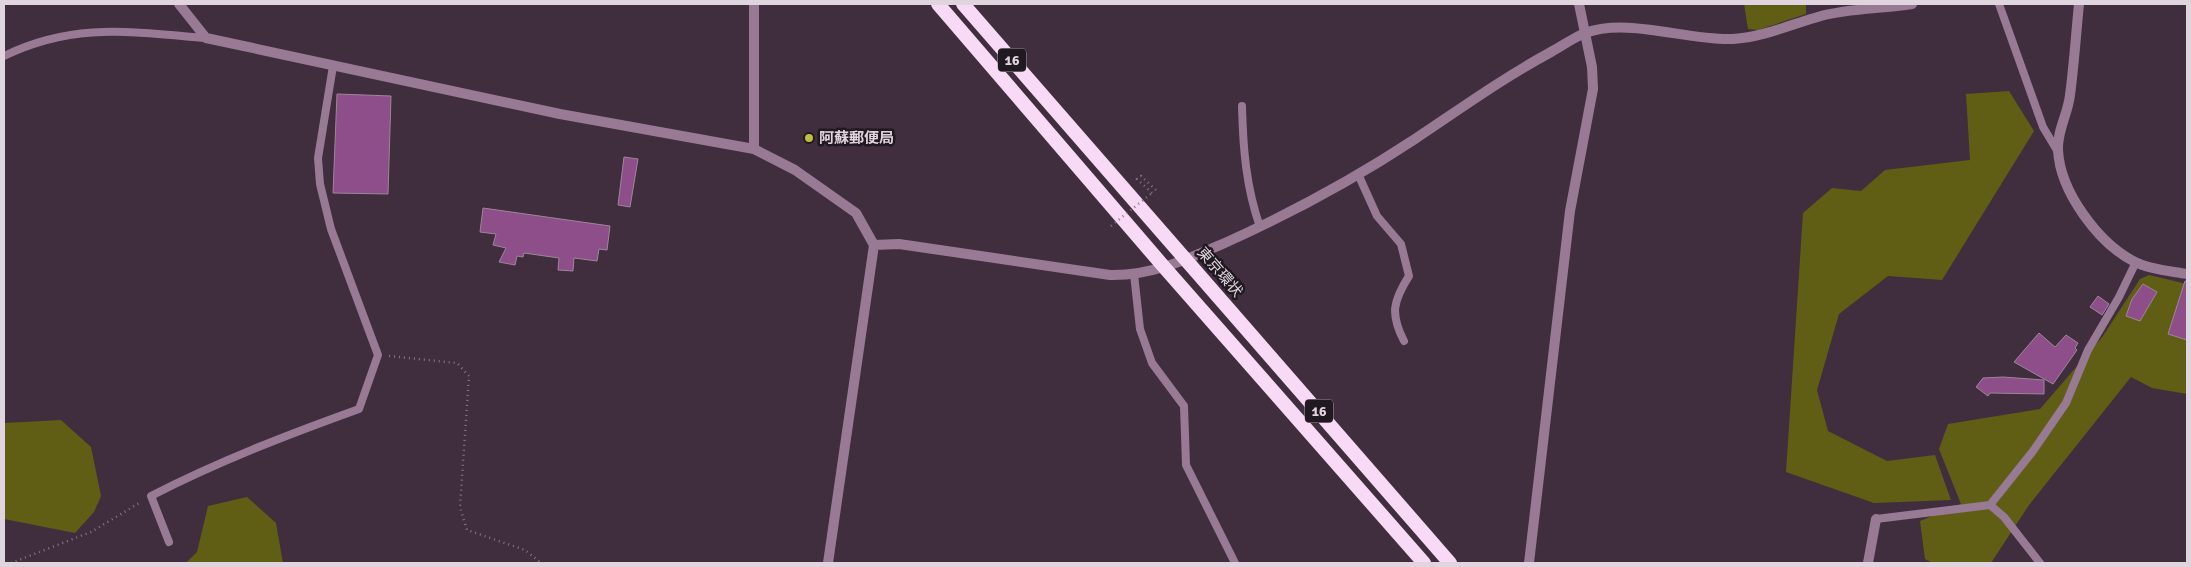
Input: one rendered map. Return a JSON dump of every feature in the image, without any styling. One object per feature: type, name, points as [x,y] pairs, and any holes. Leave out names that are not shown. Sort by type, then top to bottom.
[{"type":"highway","name":"16","points":[[938,4],[1164,267],[1424,563]]},
{"type":"highway","name":"東京環状","points":[[963,4],[1450,563]]},
{"type":"street","points":[[179,4],[206,38],[560,114],[754,149],[803,175],[856,213],[874,245],[831,562]]},
{"type":"street","points":[[754,4],[754,149]]},
{"type":"street","points":[[1529,563],[1570,211],[1593,89],[1592,66],[1579,4]]},
{"type":"street","points":[[874,245],[899,244],[1104,274],[1134,274],[1187,259],[1260,227],[1358,174],[1415,139],[1519,69],[1586,33],[1612,28],[1709,39],[1734,39],[1756,36],[1823,16],[1912,4]]},
{"type":"street","points":[[2079,4],[2070,97],[2058,134],[2058,152],[2066,186],[2076,207],[2122,253],[2136,262],[2187,274]]},
{"type":"street","points":[[1868,563],[1876,519]]},
{"type":"lane","points":[[1999,4],[2043,127],[2058,152]]},
{"type":"lane","points":[[4,56],[27,45],[61,36],[106,30],[206,38]]},
{"type":"lane","points":[[169,542],[151,496],[201,470],[259,445],[359,409],[378,355],[331,229],[320,184],[318,158],[333,66]]},
{"type":"lane","points":[[1242,106],[1244,162],[1252,205],[1260,227]]},
{"type":"lane","points":[[1358,174],[1377,216],[1401,244],[1409,276],[1399,291],[1394,311],[1397,327],[1404,341]]},
{"type":"lane","points":[[1876,519],[1990,505],[2033,451],[2066,403],[2088,350],[2119,297],[2136,262]]},
{"type":"lane","points":[[1134,274],[1140,329],[1152,363],[1184,406],[1186,465],[1235,563]]},
{"type":"lane","points":[[1990,505],[2004,517],[2040,563]]},
{"type":"path","points":[[1111,226],[1152,193],[1137,179],[1142,176],[1157,191]]},
{"type":"path","points":[[378,355],[458,363],[469,376],[460,507],[467,530],[525,550],[541,563]]},
{"type":"path","points":[[11,563],[92,532],[151,496]]},
{"type":"shaded area","points":[[1744,4],[1806,4],[1806,14],[1758,30],[1748,29]]},
{"type":"shaded area","points":[[2009,91],[2034,131],[1942,280],[1888,276],[1839,314],[1817,390],[1828,431],[1887,461],[1935,455],[1951,500],[1874,503],[1786,472],[1803,213],[1832,188],[1861,191],[1885,170],[1970,160],[1966,94]]},
{"type":"shaded area","points":[[2149,275],[2187,284],[2187,394],[2152,388],[2131,377],[2029,505],[1991,563],[1932,563],[1925,559],[1920,521],[1961,504],[1939,449],[1948,424],[2040,409],[2103,336],[2140,279]]},
{"type":"shaded area","points":[[61,420],[91,447],[101,496],[94,512],[75,533],[4,519],[4,423]]},
{"type":"shaded area","points":[[247,497],[276,523],[283,563],[186,563],[197,552],[208,506]]},
{"type":"building","points":[[337,94],[391,96],[388,194],[333,193]]},
{"type":"building","points":[[624,157],[638,159],[630,207],[618,205]]},
{"type":"building","points":[[483,208],[610,226],[607,250],[599,249],[597,261],[574,258],[573,271],[558,270],[559,258],[524,253],[523,257],[517,256],[515,265],[499,262],[506,248],[493,245],[496,234],[480,232]]},
{"type":"building","points":[[2185,281],[2187,281],[2187,340],[2168,334]]},
{"type":"building","points":[[2143,284],[2157,292],[2140,321],[2126,316],[2132,299]]},
{"type":"building","points":[[2098,296],[2109,304],[2102,315],[2090,307]]},
{"type":"building","points":[[2039,333],[2055,347],[2066,335],[2078,343],[2075,348],[2077,350],[2053,384],[2014,362]]},
{"type":"building","points":[[2003,377],[2044,380],[2044,394],[1990,393],[1988,396],[1976,387],[1983,378]]},
{"type":"place","name":"阿蘇郵便局","points":[[809,138]]}]
